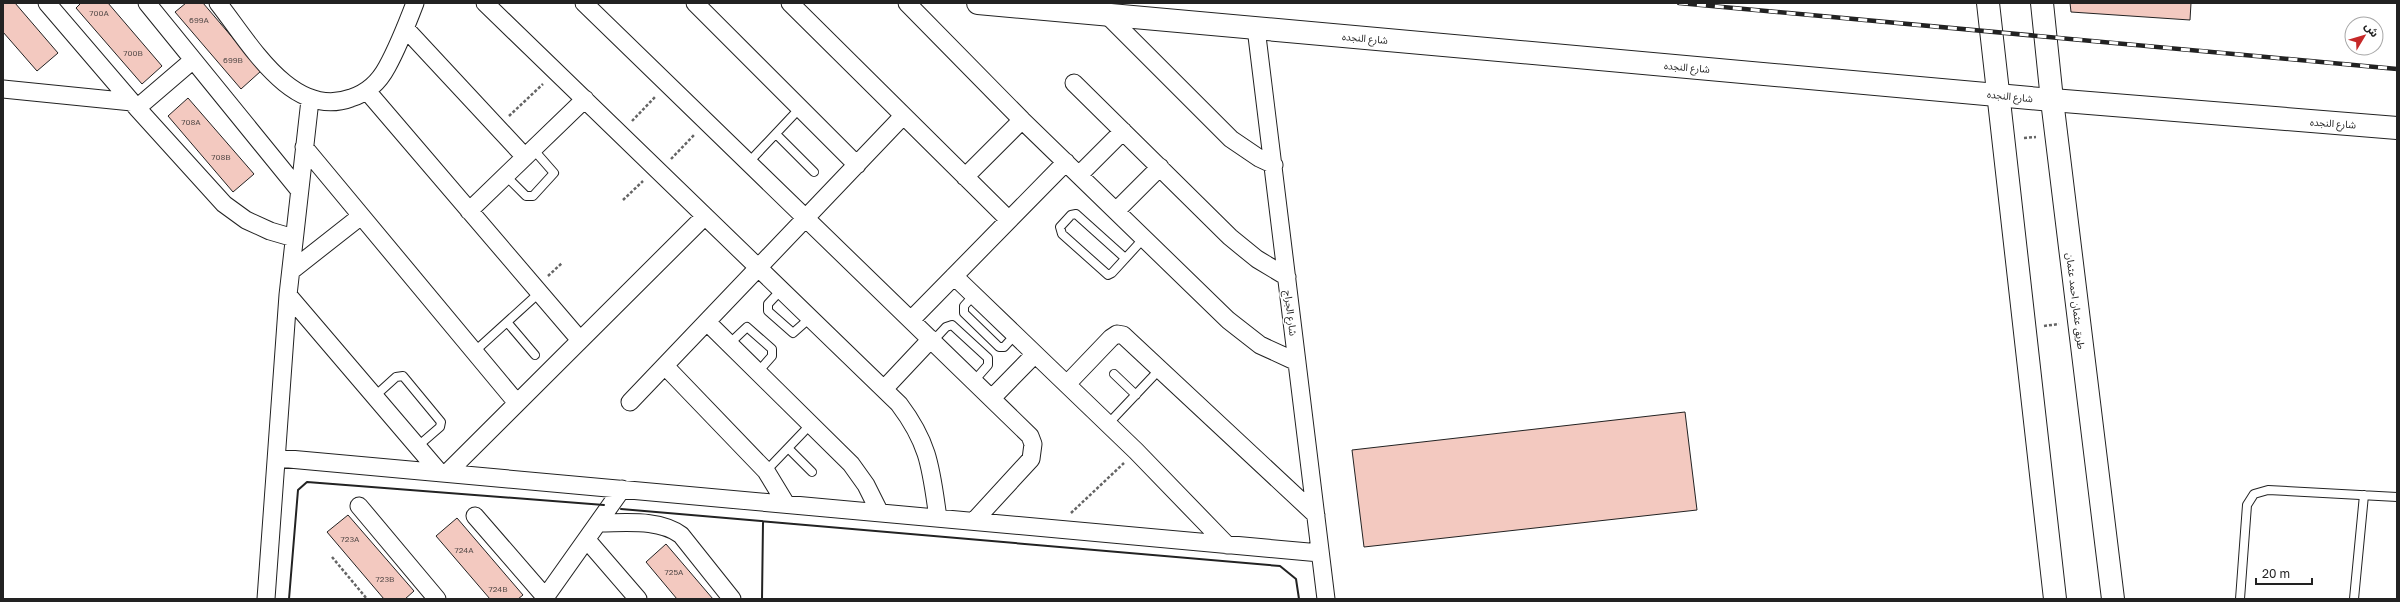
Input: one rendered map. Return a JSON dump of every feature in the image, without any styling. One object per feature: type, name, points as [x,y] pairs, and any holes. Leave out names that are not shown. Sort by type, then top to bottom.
[{"type":"street","points":[[47,3],[134,105],[224,204],[246,220],[270,231],[294,238]]},
{"type":"street","points":[[147,3],[299,190]]},
{"type":"street","points":[[218,3],[281,80],[297,93],[310,100],[329,103],[344,101],[367,91],[387,68],[415,3]]},
{"type":"street","points":[[485,3],[884,388],[911,420],[921,438],[929,458],[938,518]]},
{"type":"street","points":[[584,3],[1030,436],[1033,451],[1031,459],[974,522]]},
{"type":"street","points":[[695,3],[857,165]]},
{"type":"street","points":[[790,3],[1009,220]]},
{"type":"street","points":[[907,3],[1022,120],[1244,333],[1272,352],[1298,362]]},
{"type":"street","name":"شارع النجده","points":[[978,3],[1999,94],[2052,100],[2397,128]]},
{"type":"street","points":[[1988,3],[1989,32],[1999,94],[2055,599]]},
{"type":"street","name":"طريق عثمان احمد عثمان","points":[[2042,3],[2052,100],[2113,599]]},
{"type":"street","points":[[1107,14],[1231,139],[1259,158],[1274,165]]},
{"type":"street","points":[[405,28],[498,128],[529,153]]},
{"type":"street","name":"شارع الجراج","points":[[1256,28],[1326,599]]},
{"type":"street","points":[[3,89],[134,105],[193,60]]},
{"type":"street","points":[[1074,82],[1243,249],[1287,277]]},
{"type":"street","points":[[367,91],[580,340]]},
{"type":"street","points":[[469,211],[585,99]]},
{"type":"street","points":[[266,599],[278,458],[288,295],[310,100]]},
{"type":"street","points":[[630,402],[903,116]]},
{"type":"street","points":[[965,177],[1022,120]]},
{"type":"street","points":[[1079,175],[1123,131]]},
{"type":"street","points":[[304,147],[517,403]]},
{"type":"street","points":[[911,320],[1066,162]]},
{"type":"street","points":[[1116,211],[1160,167]]},
{"type":"street","points":[[291,271],[362,216]]},
{"type":"street","points":[[443,473],[517,403],[705,216]]},
{"type":"street","points":[[954,276],[1108,424],[1227,544]]},
{"type":"street","points":[[288,295],[443,473]]},
{"type":"street","points":[[706,322],[851,464],[866,485],[880,513]]},
{"type":"street","points":[[1066,384],[1117,334],[1129,339],[1316,515]]},
{"type":"street","points":[[884,388],[932,340]]},
{"type":"street","points":[[992,398],[1036,354]]},
{"type":"street","points":[[665,366],[766,470],[786,504]]},
{"type":"street","points":[[278,458],[1320,553]]},
{"type":"street","points":[[475,516],[545,598],[622,490]]},
{"type":"street","points":[[359,506],[437,599]]},
{"type":"street","points":[[600,522],[663,525],[673,529],[681,535],[732,599]]},
{"type":"street","points":[[587,540],[638,599]]},
{"type":"lane","points":[[748,162],[800,108]]},
{"type":"lane","points":[[776,134],[814,172]]},
{"type":"lane","points":[[506,176],[526,196],[533,196],[554,173],[529,153]]},
{"type":"lane","points":[[1125,258],[1076,214],[1071,215],[1060,227],[1062,234],[1106,274],[1112,273],[1144,238]]},
{"type":"lane","points":[[781,290],[767,306],[768,311],[779,322],[793,333],[810,318]]},
{"type":"lane","points":[[474,352],[539,293]]},
{"type":"lane","points":[[507,322],[535,355]]},
{"type":"lane","points":[[932,340],[946,327],[952,325],[988,358],[988,365],[974,381]]},
{"type":"lane","points":[[729,344],[747,327],[772,349],[772,356],[758,372]]},
{"type":"lane","points":[[1108,424],[1161,368]]},
{"type":"lane","points":[[1114,374],[1136,395]]},
{"type":"lane","points":[[375,396],[396,377],[403,376],[441,422],[440,427],[418,446]]},
{"type":"lane","points":[[766,470],[811,424]]},
{"type":"lane","points":[[788,448],[812,472]]},
{"type":"lane","points":[[2240,599],[2247,505],[2254,494],[2268,490],[2364,494],[2397,497]]},
{"type":"lane","points":[[2354,599],[2364,494]]},
{"type":"path","points":[[498,128],[556,71]]},
{"type":"path","points":[[620,133],[667,84]]},
{"type":"path","points":[[623,200],[658,170],[706,122]]},
{"type":"path","points":[[2020,142],[2026,136],[2034,135],[2041,140]]},
{"type":"path","points":[[2040,319],[2041,327],[2079,320]]},
{"type":"path","points":[[1054,529],[1136,452]]},
{"type":"path","points":[[332,557],[367,599]]},
{"type":"building","points":[[3,3],[15,3],[58,53],[37,71],[3,32]]},
{"type":"building","points":[[81,3],[108,3],[162,66],[142,84],[76,8]]},
{"type":"building","points":[[186,3],[203,3],[261,71],[241,89],[175,12]]},
{"type":"building","points":[[2070,3],[2191,3],[2190,20],[2071,12]]},
{"type":"building","points":[[188,98],[254,174],[233,192],[168,116]]},
{"type":"building","points":[[1685,412],[1697,510],[1364,547],[1352,450]]},
{"type":"building","points":[[348,515],[414,591],[405,599],[384,599],[327,532]]},
{"type":"building","points":[[457,518],[523,595],[518,599],[490,599],[436,536]]},
{"type":"building","points":[[666,544],[713,599],[677,599],[646,562]]},
{"type":"railway","points":[[1679,3],[2397,69]]},
{"type":"wall","points":[[289,599],[298,490],[307,482],[604,505]]},
{"type":"wall","points":[[621,509],[1280,566],[1296,579],[1299,599]]},
{"type":"wall","points":[[762,599],[763,522]]}]
